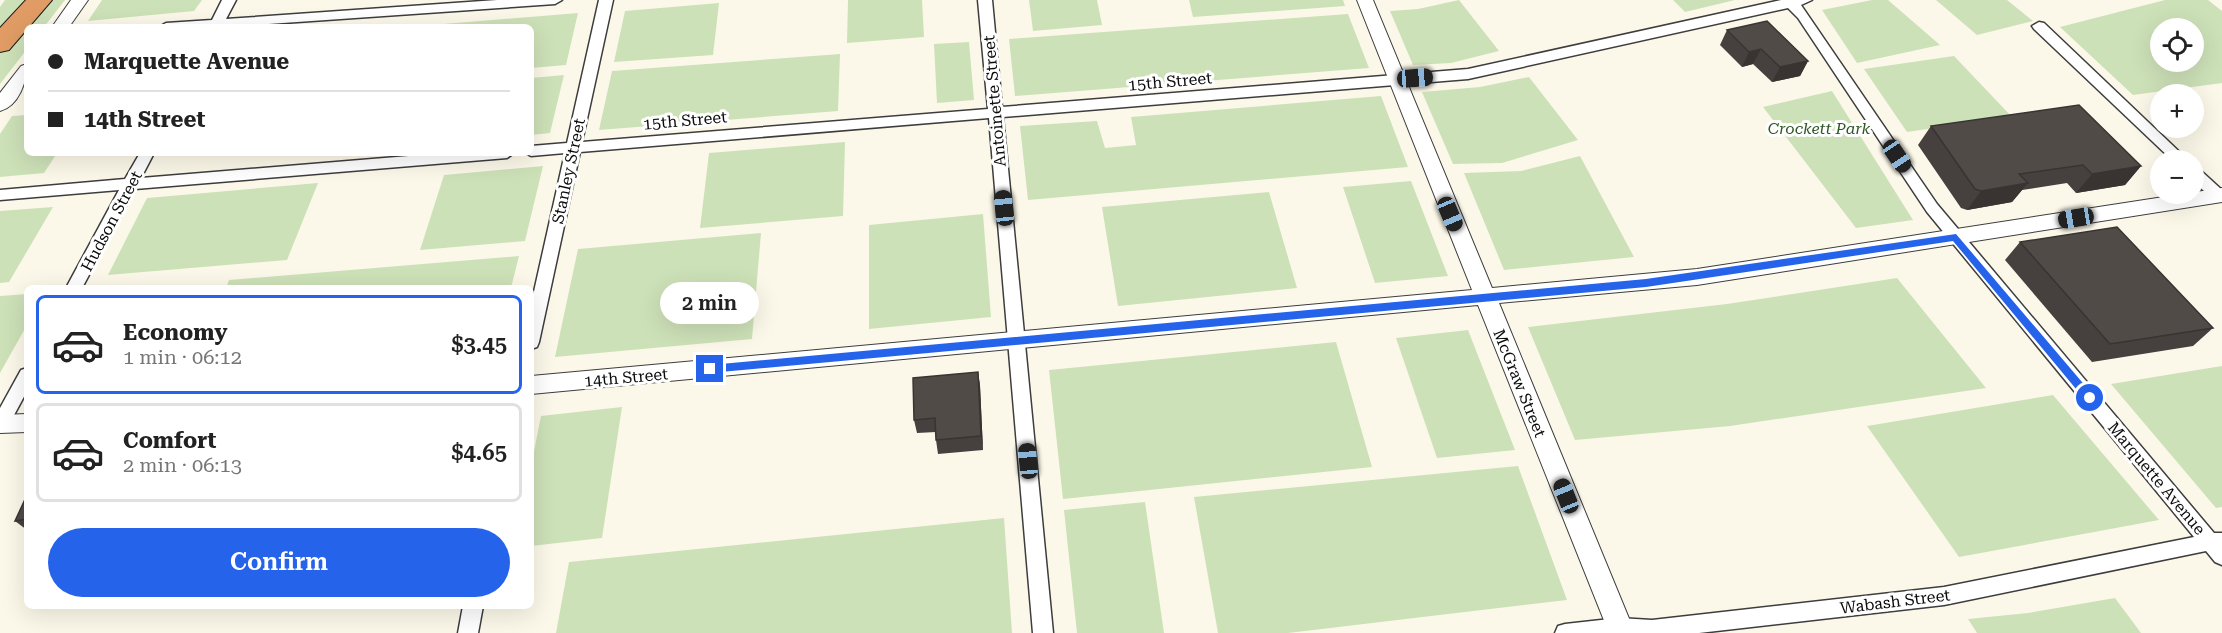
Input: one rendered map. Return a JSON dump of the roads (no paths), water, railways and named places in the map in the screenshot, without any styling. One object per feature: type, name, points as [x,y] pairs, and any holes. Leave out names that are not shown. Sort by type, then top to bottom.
[{"type":"highway","points":[[0,44],[40,0]]},
{"type":"street","points":[[62,24],[80,0]]},
{"type":"street","points":[[216,24],[229,0]]},
{"type":"street","points":[[229,24],[555,0]]},
{"type":"street","name":"Stanley Street","points":[[534,328],[606,0]]},
{"type":"street","name":"Antoinette Street","points":[[985,0],[1043,633]]},
{"type":"street","name":"McGraw Street","points":[[1365,0],[1620,630]]},
{"type":"street","name":"15th Street","points":[[534,151],[1468,74],[1795,1]]},
{"type":"street","name":"Marquette Avenue","points":[[1795,1],[1932,208],[2218,546]]},
{"type":"street","points":[[2039,26],[2170,150]]},
{"type":"street","points":[[0,105],[24,74]]},
{"type":"street","name":"Hudson Street","points":[[76,285],[146,156]]},
{"type":"street","points":[[0,195],[470,156]]},
{"type":"street","points":[[2204,182],[2220,196]]},
{"type":"street","name":"14th Street","points":[[534,385],[1017,342],[1697,277],[2220,196]]},
{"type":"street","points":[[0,425],[24,381]]},
{"type":"street","points":[[0,425],[24,423]]},
{"type":"street","name":"Wabash Street","points":[[1565,633],[1652,629],[1944,596],[2218,546]]},
{"type":"street","points":[[468,633],[472,609]]},
{"type":"park label","name":"Crockett Park","points":[[1819,128]]}]
